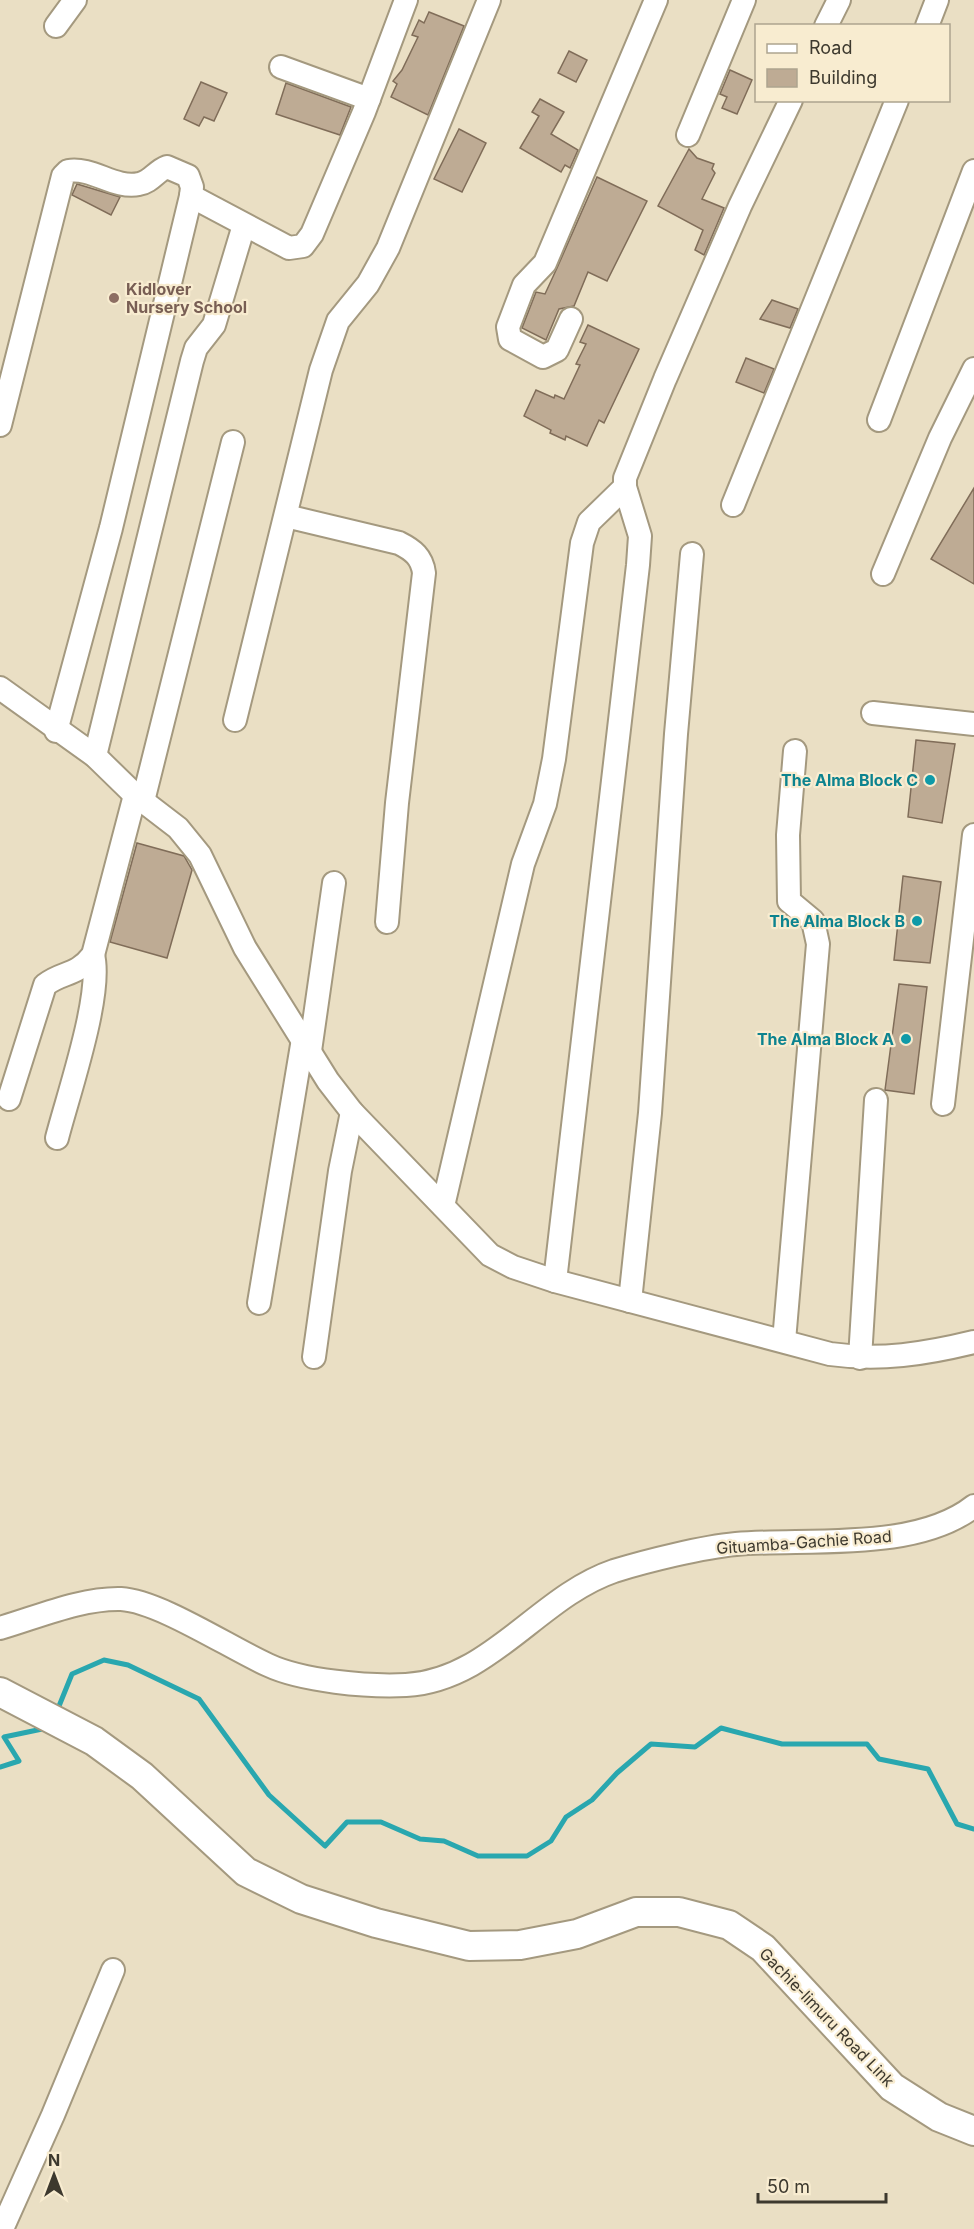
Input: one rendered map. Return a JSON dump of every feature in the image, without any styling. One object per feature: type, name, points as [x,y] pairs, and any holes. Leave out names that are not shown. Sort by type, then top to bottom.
[{"type":"main road","name":"Gachie-limuru Road Link","points":[[0,1692],[94,1741],[142,1776],[246,1872],[301,1899],[376,1923],[468,1946],[520,1945],[577,1934],[636,1912],[679,1912],[729,1925],[763,1948],[892,2087],[939,2117],[974,2131]]},
{"type":"street","points":[[56,26],[75,0]]},
{"type":"street","points":[[191,196],[289,248],[303,246],[312,234],[369,99],[406,0]]},
{"type":"street","points":[[235,720],[321,370],[338,321],[368,284],[388,249],[489,0]]},
{"type":"street","points":[[571,319],[557,350],[543,357],[510,339],[508,327],[524,285],[545,263],[656,0]]},
{"type":"street","points":[[688,135],[744,0]]},
{"type":"street","points":[[827,24],[839,0]]},
{"type":"street","points":[[928,24],[937,0]]},
{"type":"street","points":[[281,67],[369,99]]},
{"type":"street","points":[[555,1281],[638,565],[640,536],[625,487],[630,462],[665,378],[740,206],[790,102]]},
{"type":"street","points":[[733,505],[896,102]]},
{"type":"street","points":[[0,425],[63,176],[68,171],[88,171],[125,185],[140,184],[150,180],[157,170],[167,167],[188,176],[192,187],[191,196],[111,528],[56,730]]},
{"type":"street","points":[[879,420],[974,171]]},
{"type":"street","points":[[95,756],[192,361],[196,348],[214,325],[244,225]]},
{"type":"street","points":[[883,574],[940,438],[974,369]]},
{"type":"street","points":[[9,1099],[45,985],[54,978],[70,975],[84,966],[93,955],[139,798],[233,442]]},
{"type":"street","points":[[443,1206],[523,864],[545,804],[554,759],[573,598],[582,543],[590,522],[625,487]]},
{"type":"street","points":[[286,516],[399,543],[410,548],[423,563],[424,573],[397,803],[387,922]]},
{"type":"street","points":[[630,1301],[650,1113],[673,769],[692,554]]},
{"type":"street","points":[[0,688],[95,756],[139,798],[178,828],[200,855],[245,948],[328,1081],[352,1112],[490,1254],[513,1268],[555,1281],[784,1341],[860,1358],[921,1355],[974,1342]]},
{"type":"street","points":[[873,713],[974,724]]},
{"type":"street","points":[[784,1341],[818,944],[813,921],[794,907],[788,893],[788,835],[795,751]]},
{"type":"street","points":[[943,1104],[972,881],[974,835]]},
{"type":"street","points":[[259,1303],[307,1045],[334,883]]},
{"type":"street","points":[[57,1138],[94,995],[96,966],[93,955]]},
{"type":"street","points":[[860,1358],[876,1100]]},
{"type":"street","points":[[314,1357],[340,1171],[352,1112]]},
{"type":"street","name":"Gituamba-Gachie Road","points":[[0,1628],[97,1601],[141,1602],[270,1666],[304,1677],[407,1685],[455,1674],[506,1643],[576,1588],[613,1572],[734,1544],[888,1537],[932,1529],[974,1506]]},
{"type":"street","points":[[2,2229],[53,2115],[113,1970]]},
{"type":"building","points":[[429,12],[464,26],[428,115],[391,97],[397,84],[393,81],[402,70],[418,37],[412,35],[419,20],[424,23]]},
{"type":"building","points":[[569,51],[587,60],[576,82],[558,73]]},
{"type":"building","points":[[730,70],[752,80],[737,114],[722,108],[727,97],[720,94]]},
{"type":"building","points":[[201,82],[227,93],[214,121],[204,117],[199,126],[184,119]]},
{"type":"building","points":[[286,83],[351,107],[340,135],[276,114]]},
{"type":"building","points":[[540,99],[564,112],[551,134],[578,150],[570,168],[565,165],[561,172],[520,148],[539,116],[532,112]]},
{"type":"building","points":[[459,129],[486,143],[462,192],[434,179]]},
{"type":"building","points":[[689,149],[697,158],[714,164],[712,169],[715,173],[702,199],[724,208],[704,255],[695,250],[703,230],[658,206]]},
{"type":"building","points":[[597,177],[647,201],[607,281],[588,272],[574,306],[559,309],[546,340],[522,328],[536,292],[545,294]]},
{"type":"building","points":[[77,184],[120,197],[111,215],[72,195]]},
{"type":"building","points":[[772,300],[798,309],[790,328],[760,319]]},
{"type":"building","points":[[588,325],[639,349],[604,423],[599,420],[587,446],[566,436],[565,440],[550,433],[551,430],[524,416],[536,390],[554,398],[555,395],[564,399],[580,365],[576,364],[586,344],[580,342]]},
{"type":"building","points":[[746,358],[774,369],[764,393],[736,382]]},
{"type":"building","points":[[974,488],[974,584],[931,559]]},
{"type":"building","name":"The Alma Block C","points":[[916,740],[955,744],[942,823],[908,817]]},
{"type":"building","points":[[137,843],[184,856],[192,870],[167,958],[110,942]]},
{"type":"building","name":"The Alma Block B","points":[[903,876],[941,882],[930,963],[894,960]]},
{"type":"building","name":"The Alma Block A","points":[[899,984],[927,987],[914,1094],[885,1090]]},
{"type":"waterway","points":[[57,1711],[72,1674],[104,1660],[128,1665],[199,1699],[269,1795],[325,1846],[347,1822],[381,1822],[420,1839],[444,1841],[478,1856],[527,1856],[551,1841],[566,1817],[592,1800],[617,1773],[651,1744],[695,1747],[721,1728],[782,1744],[867,1744],[879,1759],[928,1769],[957,1824],[974,1829]]},
{"type":"waterway","points":[[0,1767],[19,1761],[4,1737],[47,1728]]},
{"type":"place","name":"Kidlover Nursery School","points":[[114,298]]},
{"type":"place","name":"The Alma Block C","points":[[930,780]]},
{"type":"place","name":"The Alma Block B","points":[[917,921]]},
{"type":"place","name":"The Alma Block A","points":[[906,1039]]}]
